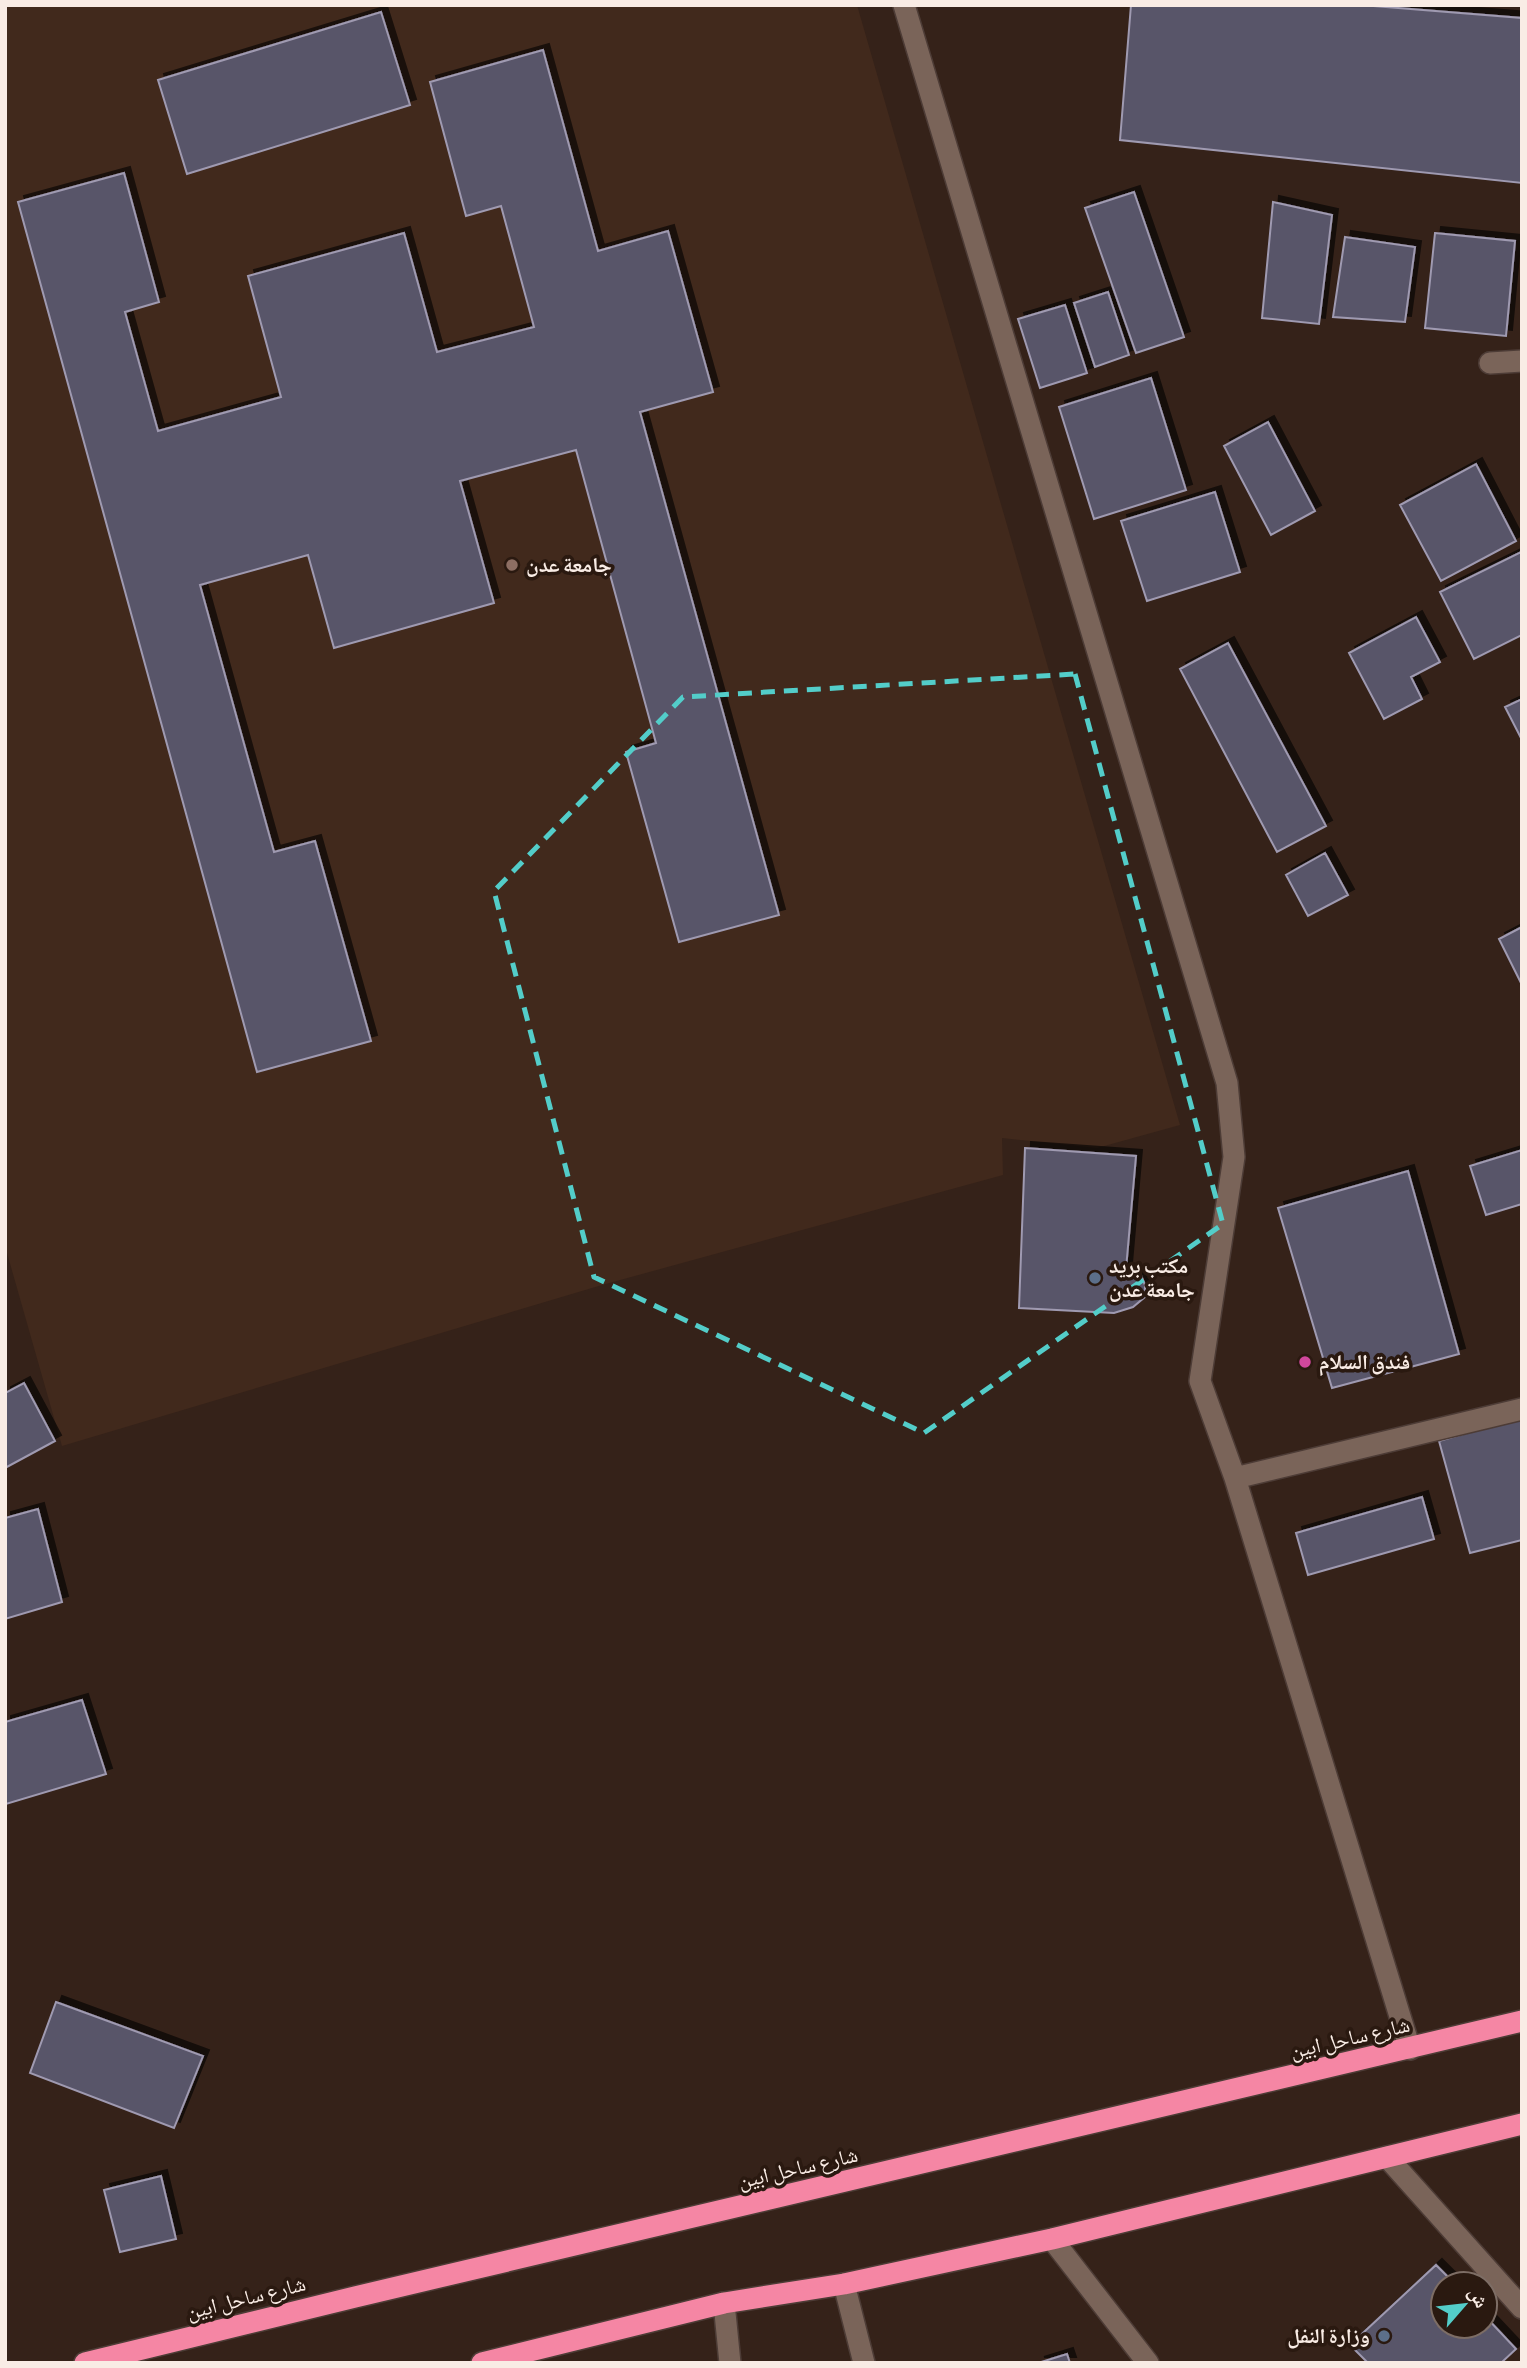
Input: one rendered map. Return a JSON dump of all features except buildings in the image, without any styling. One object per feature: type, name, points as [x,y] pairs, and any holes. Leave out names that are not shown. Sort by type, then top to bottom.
[{"type":"highway","name":"شارع ساحل ابين","points":[[85,2363],[395,2287],[1522,2021]]},
{"type":"highway","points":[[482,2363],[724,2304],[844,2284],[1052,2239],[1522,2123]]},
{"type":"street","points":[[904,5],[1227,1083],[1234,1157],[1200,1381],[1235,1478],[1410,2049]]},
{"type":"street","points":[[1490,363],[1522,361]]},
{"type":"street","points":[[1235,1478],[1522,1409]]},
{"type":"street","points":[[1387,2157],[1522,2308]]},
{"type":"street","points":[[1052,2239],[1148,2363]]},
{"type":"street","points":[[844,2284],[864,2363]]},
{"type":"street","points":[[724,2304],[730,2363]]},
{"type":"highlighted area","points":[[1075,674],[1223,1224],[924,1433],[594,1277],[494,891],[683,697]]},
{"type":"shaded area","name":"جامعة عدن","points":[[5,5],[857,5],[1180,1125],[1097,1148],[1002,1138],[1003,1175],[602,1285],[62,1446],[5,1246]]},
{"type":"place","name":"جامعة عدن","points":[[512,565]]},
{"type":"place","name":"مكتب بريد جامعة عدن","points":[[1095,1278]]},
{"type":"place","name":"فندق السلام","points":[[1305,1362]]},
{"type":"place","name":"وزارة النفل","points":[[1384,2336]]}]
